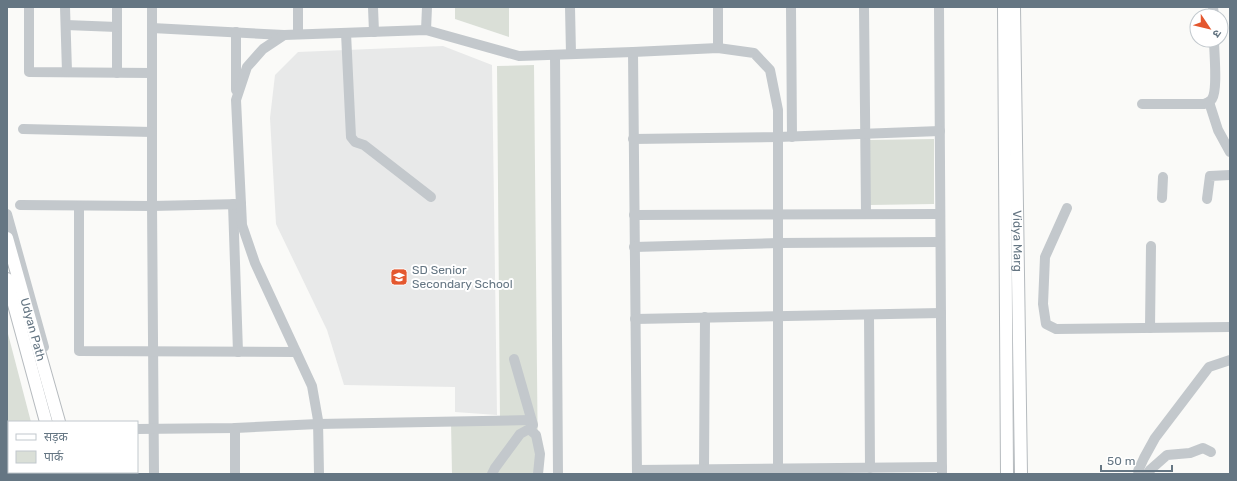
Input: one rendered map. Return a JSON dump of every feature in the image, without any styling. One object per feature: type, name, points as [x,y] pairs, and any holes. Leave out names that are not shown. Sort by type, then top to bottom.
[{"type":"main road","name":"Vidya Marg","points":[[1004,7],[1008,474]]},
{"type":"main road","name":"Vidya Marg","points":[[1014,7],[1021,474]]},
{"type":"main road","name":"Udyan Path","points":[[7,238],[58,421]]},
{"type":"main road","name":"Udyan Path","points":[[7,279],[46,421]]},
{"type":"street","points":[[29,7],[29,72],[117,72],[152,74]]},
{"type":"street","points":[[65,7],[68,72]]},
{"type":"street","points":[[117,7],[117,72]]},
{"type":"street","points":[[152,7],[154,474]]},
{"type":"street","points":[[298,7],[298,34]]},
{"type":"street","points":[[373,7],[374,32]]},
{"type":"street","points":[[426,30],[427,7]]},
{"type":"street","points":[[570,7],[571,54]]},
{"type":"street","points":[[718,7],[718,48]]},
{"type":"street","points":[[791,7],[792,137]]},
{"type":"street","points":[[864,7],[866,214]]},
{"type":"street","points":[[633,52],[637,472],[704,469],[778,471],[870,468],[942,470],[939,7]]},
{"type":"street","points":[[66,25],[117,27]]},
{"type":"street","points":[[152,28],[284,35],[426,30],[519,56],[718,48],[754,53],[770,70],[778,110],[778,471]]},
{"type":"street","points":[[236,32],[238,352]]},
{"type":"street","points":[[346,33],[351,137],[355,142],[364,145],[431,197]]},
{"type":"street","points":[[236,100],[248,67],[263,49],[284,35]]},
{"type":"street","points":[[1142,104],[1204,104],[1209,102],[1215,91],[1214,48]]},
{"type":"street","points":[[555,55],[558,474]]},
{"type":"street","points":[[1209,102],[1218,130],[1230,152]]},
{"type":"street","points":[[23,129],[152,132]]},
{"type":"street","points":[[633,138],[792,137],[940,131]]},
{"type":"street","points":[[1207,199],[1210,176],[1230,175]]},
{"type":"street","points":[[1162,198],[1163,177]]},
{"type":"street","points":[[20,205],[152,206],[237,204]]},
{"type":"street","points":[[237,204],[255,263],[312,386],[318,424],[319,474]]},
{"type":"street","points":[[79,206],[79,351],[296,352]]},
{"type":"street","points":[[1066,208],[1045,256],[1043,304],[1046,324],[1056,329],[1230,327]]},
{"type":"street","points":[[7,214],[65,421]]},
{"type":"street","points":[[634,215],[940,214]]},
{"type":"street","points":[[634,247],[778,243],[940,242]]},
{"type":"street","points":[[1150,328],[1151,246]]},
{"type":"street","points":[[635,319],[941,313]]},
{"type":"street","points":[[869,315],[870,468]]},
{"type":"street","points":[[704,469],[705,317]]},
{"type":"street","points":[[514,359],[540,454],[538,474]]},
{"type":"street","points":[[1139,474],[1138,471],[1154,438],[1209,366],[1230,360]]},
{"type":"street","points":[[138,429],[235,428],[318,424],[531,420]]},
{"type":"street","points":[[235,428],[235,474]]},
{"type":"street","points":[[492,474],[520,434],[529,429],[536,435]]},
{"type":"street","points":[[1147,474],[1167,455],[1190,453],[1203,448],[1211,452]]},
{"type":"shaded area","name":"SD Senior Secondary School","points":[[443,46],[492,65],[497,415],[455,412],[455,387],[344,385],[327,330],[276,224],[270,118],[275,75],[298,52]]},
{"type":"green space","points":[[455,7],[509,7],[509,37],[455,19]]},
{"type":"green space","points":[[534,65],[538,474],[452,474],[451,422],[500,421],[497,66]]},
{"type":"green space","points":[[934,139],[934,204],[870,205],[869,140]]},
{"type":"green space","points":[[7,330],[31,421],[8,421],[8,473],[45,474],[7,474]]},
{"type":"place","name":"SD Senior Secondary School","points":[[399,277]]}]
